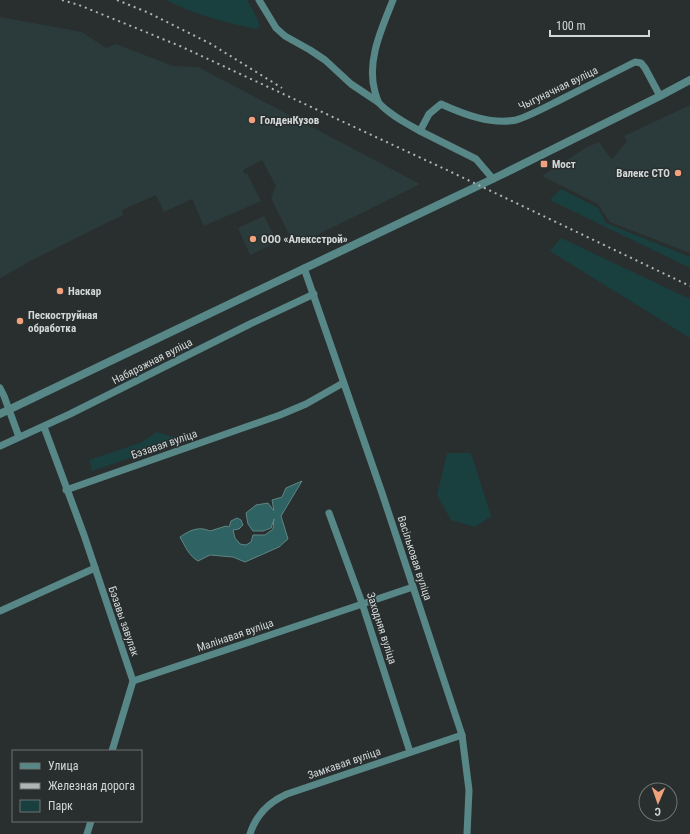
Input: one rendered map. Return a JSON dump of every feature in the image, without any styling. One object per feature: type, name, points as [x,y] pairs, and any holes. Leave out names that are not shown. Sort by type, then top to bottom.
[{"type":"street","points":[[259,0],[276,28],[284,36],[325,60],[351,84],[378,102],[398,118],[476,159],[493,179]]},
{"type":"street","points":[[378,102],[372,74],[374,57],[380,34],[393,0]]},
{"type":"street","name":"Чыгуначная вуліца","points":[[420,130],[433,109],[441,104],[456,111],[473,116],[497,120],[517,120],[635,62],[641,64],[645,68],[660,96]]},
{"type":"street","points":[[0,414],[493,179],[690,80]]},
{"type":"street","name":"Васільковая вуліца","points":[[304,268],[462,735],[470,790],[467,834]]},
{"type":"street","name":"Набярэжная вуліца","points":[[0,446],[44,427],[250,324],[314,294]]},
{"type":"street","name":"Бэзавая вуліца","points":[[66,490],[280,415],[306,404],[343,383]]},
{"type":"street","points":[[0,388],[10,410],[19,437]]},
{"type":"street","points":[[0,611],[95,568],[44,427]]},
{"type":"street","name":"Заходняя вуліца","points":[[329,513],[362,603],[410,752]]},
{"type":"street","name":"Бэзавы завулак","points":[[95,568],[133,680]]},
{"type":"street","name":"Малінавая вуліца","points":[[133,680],[413,587]]},
{"type":"street","points":[[112,750],[133,680]]},
{"type":"street","name":"Замкавая вуліца","points":[[250,834],[259,815],[275,800],[462,735]]},
{"type":"street","points":[[87,834],[91,822]]},
{"type":"shaded area","points":[[0,17],[82,32],[106,48],[116,44],[173,66],[198,67],[420,184],[297,245],[294,244],[271,198],[276,186],[262,160],[243,170],[245,174],[247,173],[261,201],[204,226],[192,199],[164,212],[156,195],[122,210],[123,215],[34,259],[0,278]]},
{"type":"shaded area","points":[[690,105],[690,253],[610,222],[598,204],[542,176],[587,147],[599,142],[611,159],[627,141],[624,136]]},
{"type":"shaded area","points":[[264,216],[277,242],[250,255],[238,228]]},
{"type":"shaded area","points":[[302,481],[281,516],[288,539],[279,547],[245,562],[233,557],[210,555],[198,561],[190,554],[180,537],[187,532],[198,529],[210,531],[226,526],[229,527],[231,521],[237,518],[241,520],[243,525],[239,529],[233,530],[235,538],[240,544],[246,545],[251,542],[253,535],[265,535],[273,529],[274,519],[271,528],[263,531],[253,531],[248,524],[246,513],[256,505],[268,503],[274,511],[272,500],[282,497],[286,488]]},
{"type":"green space","points":[[166,0],[247,0],[260,26],[256,29],[221,21],[188,10]]},
{"type":"green space","points":[[561,189],[598,208],[606,223],[690,257],[690,268],[550,200]]},
{"type":"green space","points":[[561,238],[690,299],[690,338],[550,251]]},
{"type":"green space","points":[[157,432],[177,438],[168,445],[92,471],[89,460],[140,443]]},
{"type":"green space","points":[[447,453],[471,453],[491,516],[475,527],[451,520],[437,495]]},
{"type":"railway","points":[[62,0],[79,5],[180,46],[449,171],[690,286]]},
{"type":"railway","points":[[117,0],[149,13],[211,44],[282,88]]},
{"type":"place","name":"ГолденКузов","points":[[252,120]]},
{"type":"place","name":"Мост","points":[[544,164]]},
{"type":"place","name":"Валекс СТО","points":[[678,173]]},
{"type":"place","name":"ООО «Алексстрой»","points":[[253,239]]},
{"type":"place","name":"Наскар","points":[[60,291]]},
{"type":"place","name":"Пескоструйная обработка","points":[[20,321]]}]
